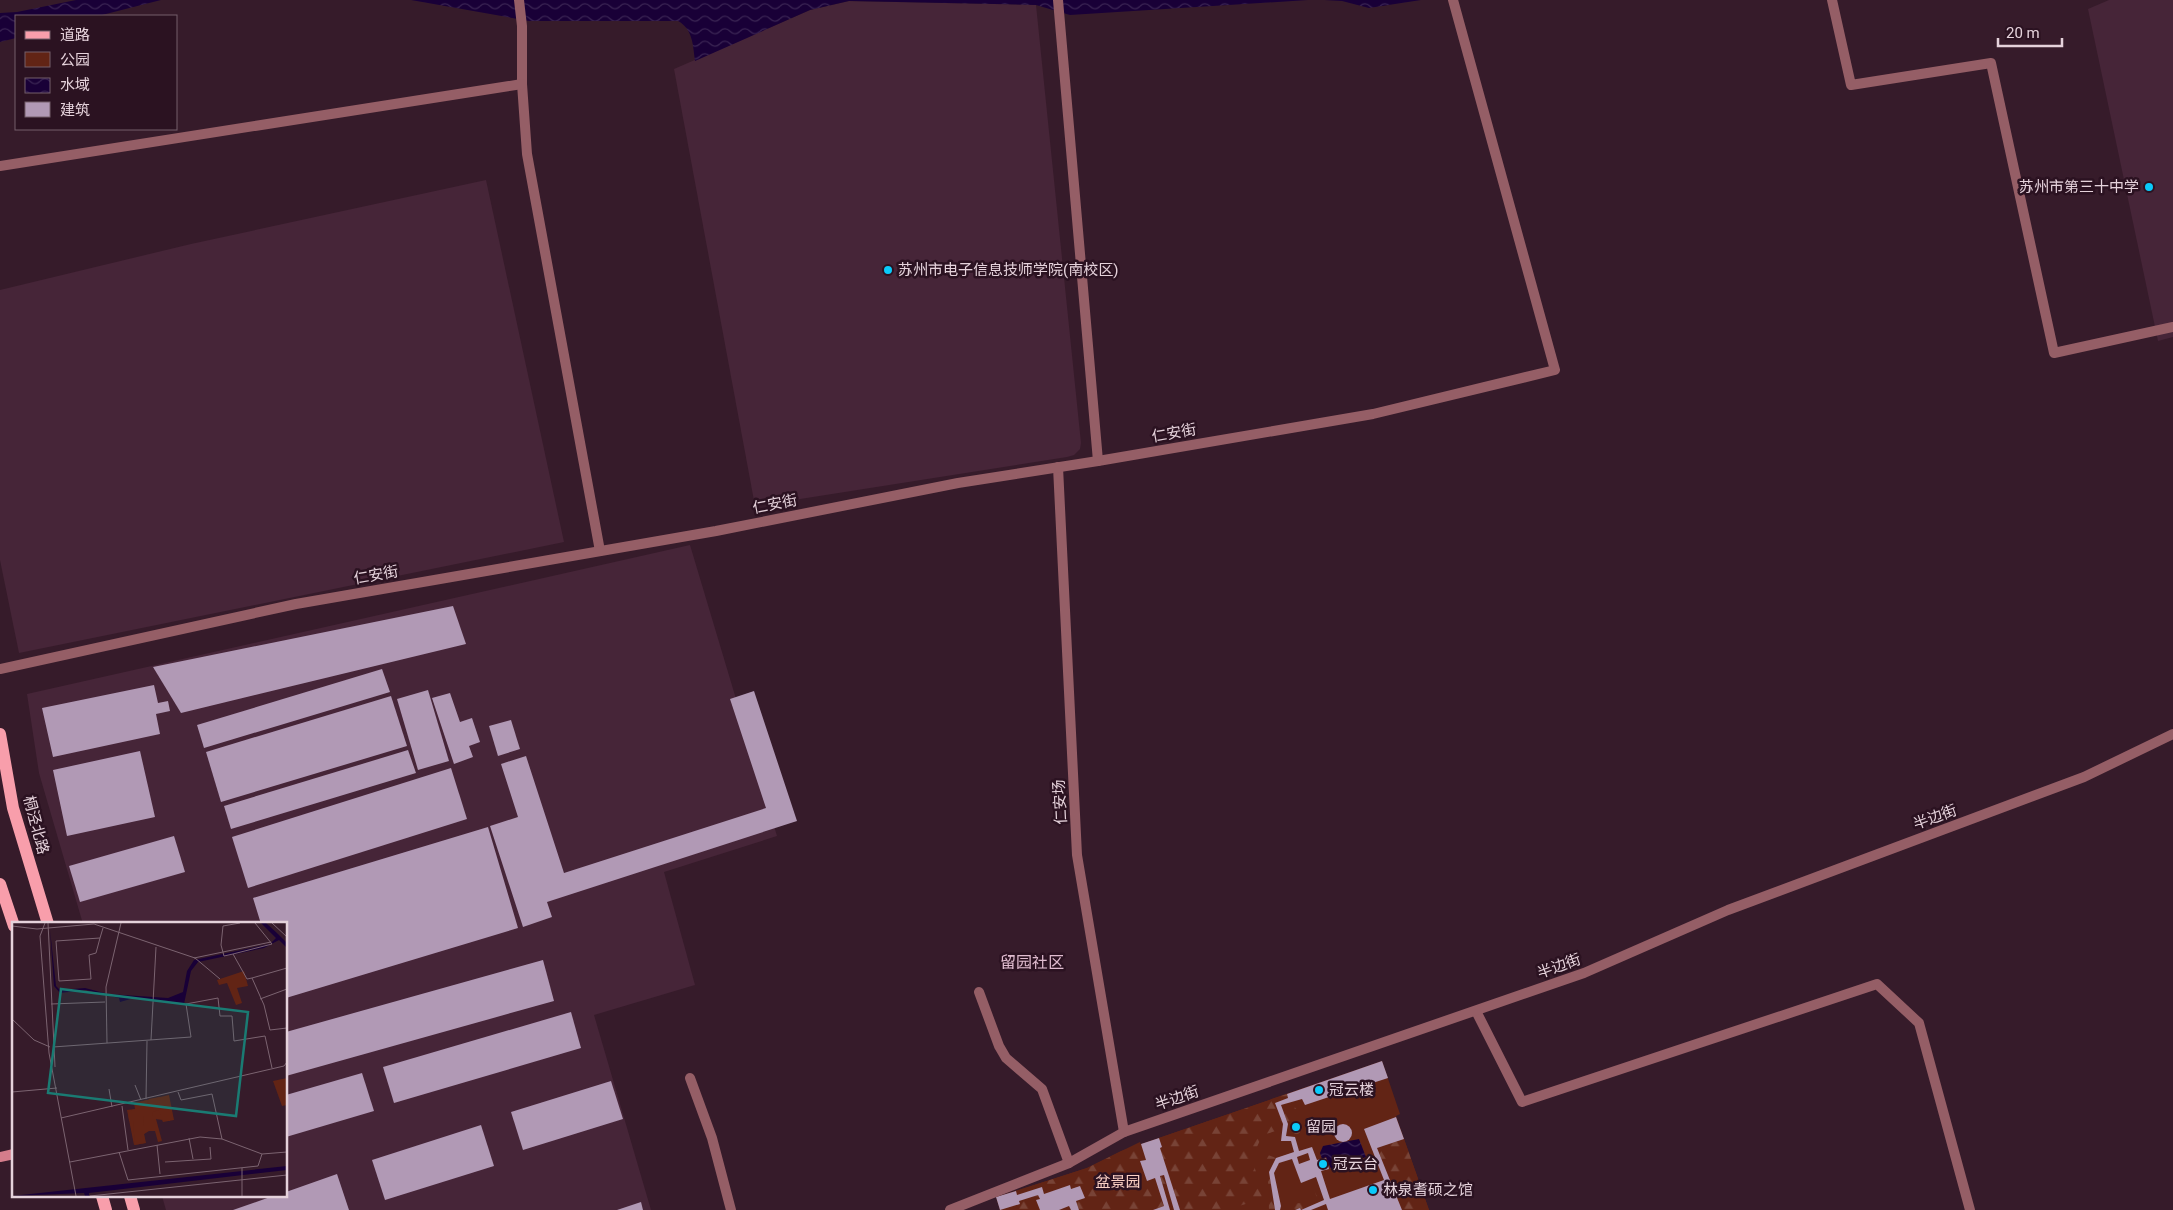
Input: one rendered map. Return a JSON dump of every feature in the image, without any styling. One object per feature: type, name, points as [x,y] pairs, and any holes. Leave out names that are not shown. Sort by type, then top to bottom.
[{"type":"main road","name":"桐泾北路","points":[[0,734],[14,808],[47,922]]},
{"type":"main road","points":[[0,884],[13,922]]},
{"type":"street","points":[[519,0],[522,26],[522,84],[527,154],[600,551]]},
{"type":"street","points":[[1058,0],[1058,21],[1098,461]]},
{"type":"street","name":"仁安街","points":[[0,669],[296,604],[716,531],[958,483],[1374,414],[1555,370],[1453,0]]},
{"type":"street","points":[[1832,0],[1850,85],[1991,63],[2054,353],[2173,327]]},
{"type":"street","points":[[0,166],[522,84]]},
{"type":"street","name":"仁安场","points":[[1058,467],[1077,855],[1124,1132]]},
{"type":"street","name":"半边街","points":[[950,1210],[1069,1163],[1124,1132],[1584,973],[1728,910],[2084,777],[2173,734]]},
{"type":"street","points":[[1476,1011],[1522,1102],[1877,984],[1919,1023],[1970,1210]]},
{"type":"street","points":[[979,992],[999,1046],[1006,1058],[1042,1089],[1069,1163]]},
{"type":"street","points":[[690,1078],[712,1138],[731,1210]]},
{"type":"shaded area","name":"苏州市第三十中学","points":[[2109,0],[2173,0],[2173,337],[2158,341],[2088,9]]},
{"type":"shaded area","name":"苏州市电子信息技师学院(南校区)","points":[[849,1],[1036,5],[1081,443],[1080,449],[1074,455],[1067,457],[755,506],[674,69],[810,10]]},
{"type":"shaded area","points":[[486,180],[564,542],[19,653],[0,560],[0,290],[191,244]]},
{"type":"shaded area","points":[[690,545],[777,836],[664,872],[695,985],[594,1015],[651,1210],[166,1210],[163,1198],[288,1198],[288,922],[82,922],[39,773],[27,694]]},
{"type":"green space","name":"留园","points":[[1382,1061],[1400,1114],[1396,1116],[1429,1210],[1000,1210],[996,1197],[1087,1168],[1121,1151]]},
{"type":"green space","points":[[1287,1094],[1288,1098],[1275,1103],[1283,1124],[1282,1129],[1263,1135],[1254,1155],[1262,1200],[1258,1203],[1252,1202],[1226,1210],[1180,1210],[1160,1148],[1162,1147],[1159,1138]]},
{"type":"green space","points":[[1290,1102],[1301,1114],[1297,1118],[1300,1123],[1298,1125],[1300,1132],[1295,1137],[1286,1136],[1288,1124],[1281,1105]]},
{"type":"green space","points":[[1404,1139],[1429,1210],[1402,1210],[1377,1148]]},
{"type":"green space","name":"盆景园","points":[[1140,1142],[1146,1160],[1140,1162],[1147,1180],[1155,1178],[1164,1206],[1152,1210],[1079,1210],[1076,1201],[1085,1198],[1080,1186],[1071,1189],[1070,1185],[1044,1194],[1041,1187],[1017,1195],[1016,1191],[1087,1168]]},
{"type":"green space","points":[[1268,1155],[1276,1158],[1269,1172],[1275,1210],[1269,1210],[1268,1179],[1261,1167],[1266,1165],[1264,1159]]},
{"type":"green space","points":[[1164,1175],[1174,1210],[1170,1210],[1160,1176]]},
{"type":"green space","points":[[1318,1183],[1324,1200],[1301,1210],[1281,1210],[1288,1204],[1301,1203],[1300,1197],[1306,1195],[1308,1199],[1317,1198],[1313,1186]]},
{"type":"green space","points":[[1038,1195],[1040,1199],[1037,1200],[1040,1210],[1000,1210],[1019,1204],[1019,1201]]},
{"type":"water","points":[[76,0],[161,0],[102,15],[15,15],[15,38],[0,42],[0,13],[17,12]]},
{"type":"water","points":[[411,0],[1308,0],[1070,15],[1036,5],[849,1],[810,10],[695,61],[693,44],[689,33],[683,24],[678,21],[529,21]]},
{"type":"water","points":[[1324,0],[1421,0],[1369,8],[1342,1]]},
{"type":"water","points":[[1359,1139],[1366,1157],[1333,1170],[1326,1157],[1322,1159],[1320,1153],[1323,1146]]},
{"type":"building","points":[[453,606],[466,644],[181,713],[153,667]]},
{"type":"building","points":[[382,669],[390,692],[204,748],[197,725]]},
{"type":"building","points":[[154,685],[158,703],[168,701],[170,711],[156,714],[160,734],[53,757],[42,708]]},
{"type":"building","points":[[428,690],[449,761],[418,770],[397,699]]},
{"type":"building","points":[[754,691],[797,821],[547,902],[552,917],[523,927],[490,826],[518,817],[501,764],[526,756],[564,873],[766,808],[730,699]]},
{"type":"building","points":[[450,693],[460,722],[472,718],[480,742],[469,746],[473,757],[454,764],[432,698]]},
{"type":"building","points":[[391,696],[407,746],[221,802],[206,752]]},
{"type":"building","points":[[511,720],[520,749],[498,756],[489,726]]},
{"type":"building","points":[[408,750],[416,773],[231,829],[224,806]]},
{"type":"building","points":[[140,751],[155,817],[67,836],[53,770]]},
{"type":"building","points":[[451,768],[467,819],[248,888],[232,837]]},
{"type":"building","points":[[488,827],[518,928],[288,997],[288,922],[260,922],[253,898]]},
{"type":"building","points":[[174,836],[185,872],[80,902],[69,866]]},
{"type":"building","points":[[543,960],[554,1001],[288,1075],[288,1031]]},
{"type":"building","points":[[571,1012],[581,1048],[394,1103],[383,1067]]},
{"type":"building","points":[[1382,1061],[1388,1078],[1354,1089],[1351,1083],[1339,1087],[1341,1093],[1305,1105],[1302,1099],[1281,1105],[1288,1124],[1286,1136],[1295,1137],[1299,1151],[1312,1147],[1317,1160],[1326,1158],[1329,1169],[1321,1171],[1330,1199],[1384,1180],[1364,1129],[1396,1117],[1404,1139],[1377,1148],[1402,1210],[1328,1210],[1326,1204],[1311,1210],[1301,1210],[1324,1200],[1316,1177],[1301,1183],[1292,1159],[1279,1163],[1274,1173],[1281,1206],[1280,1210],[1275,1210],[1269,1172],[1276,1158],[1294,1152],[1291,1141],[1281,1141],[1283,1124],[1275,1103],[1288,1098],[1287,1094]],"holes":[[[1308,1153],[1310,1160],[1299,1164],[1297,1157]]]},
{"type":"building","points":[[362,1073],[374,1111],[288,1136],[288,1094]]},
{"type":"building","points":[[611,1081],[623,1119],[523,1150],[511,1112]]},
{"type":"building","points":[[1343,1124],[1349,1127],[1352,1133],[1349,1139],[1343,1142],[1337,1139],[1334,1133],[1337,1127]]},
{"type":"building","points":[[481,1125],[494,1166],[385,1200],[372,1160]]},
{"type":"building","points":[[1159,1138],[1162,1147],[1160,1148],[1180,1210],[1174,1210],[1164,1175],[1160,1176],[1170,1210],[1153,1210],[1164,1206],[1155,1178],[1147,1181],[1140,1161],[1146,1160],[1141,1144]]},
{"type":"building","points":[[337,1174],[349,1210],[233,1210],[267,1198],[288,1198],[288,1191]]},
{"type":"building","points":[[1070,1185],[1071,1189],[1080,1186],[1085,1198],[1076,1201],[1079,1210],[1071,1210],[1069,1206],[1059,1210],[1040,1210],[1036,1200],[1040,1199],[1038,1195],[1019,1201],[1020,1204],[1000,1210],[996,1197],[1016,1191],[1017,1195],[1042,1187],[1044,1194]]},
{"type":"building","points":[[641,1202],[643,1210],[617,1210]]},
{"type":"place","name":"苏州市第三十中学","points":[[2149,187]]},
{"type":"place","name":"苏州市电子信息技师学院(南校区)","points":[[888,270]]},
{"type":"place","name":"冠云楼","points":[[1319,1090]]},
{"type":"place","name":"留园","points":[[1296,1127]]},
{"type":"place","name":"冠云台","points":[[1323,1164]]},
{"type":"place","name":"林泉耆硕之馆","points":[[1373,1190]]},
{"type":"district","name":"留园社区","points":[[1032,962]]}]
